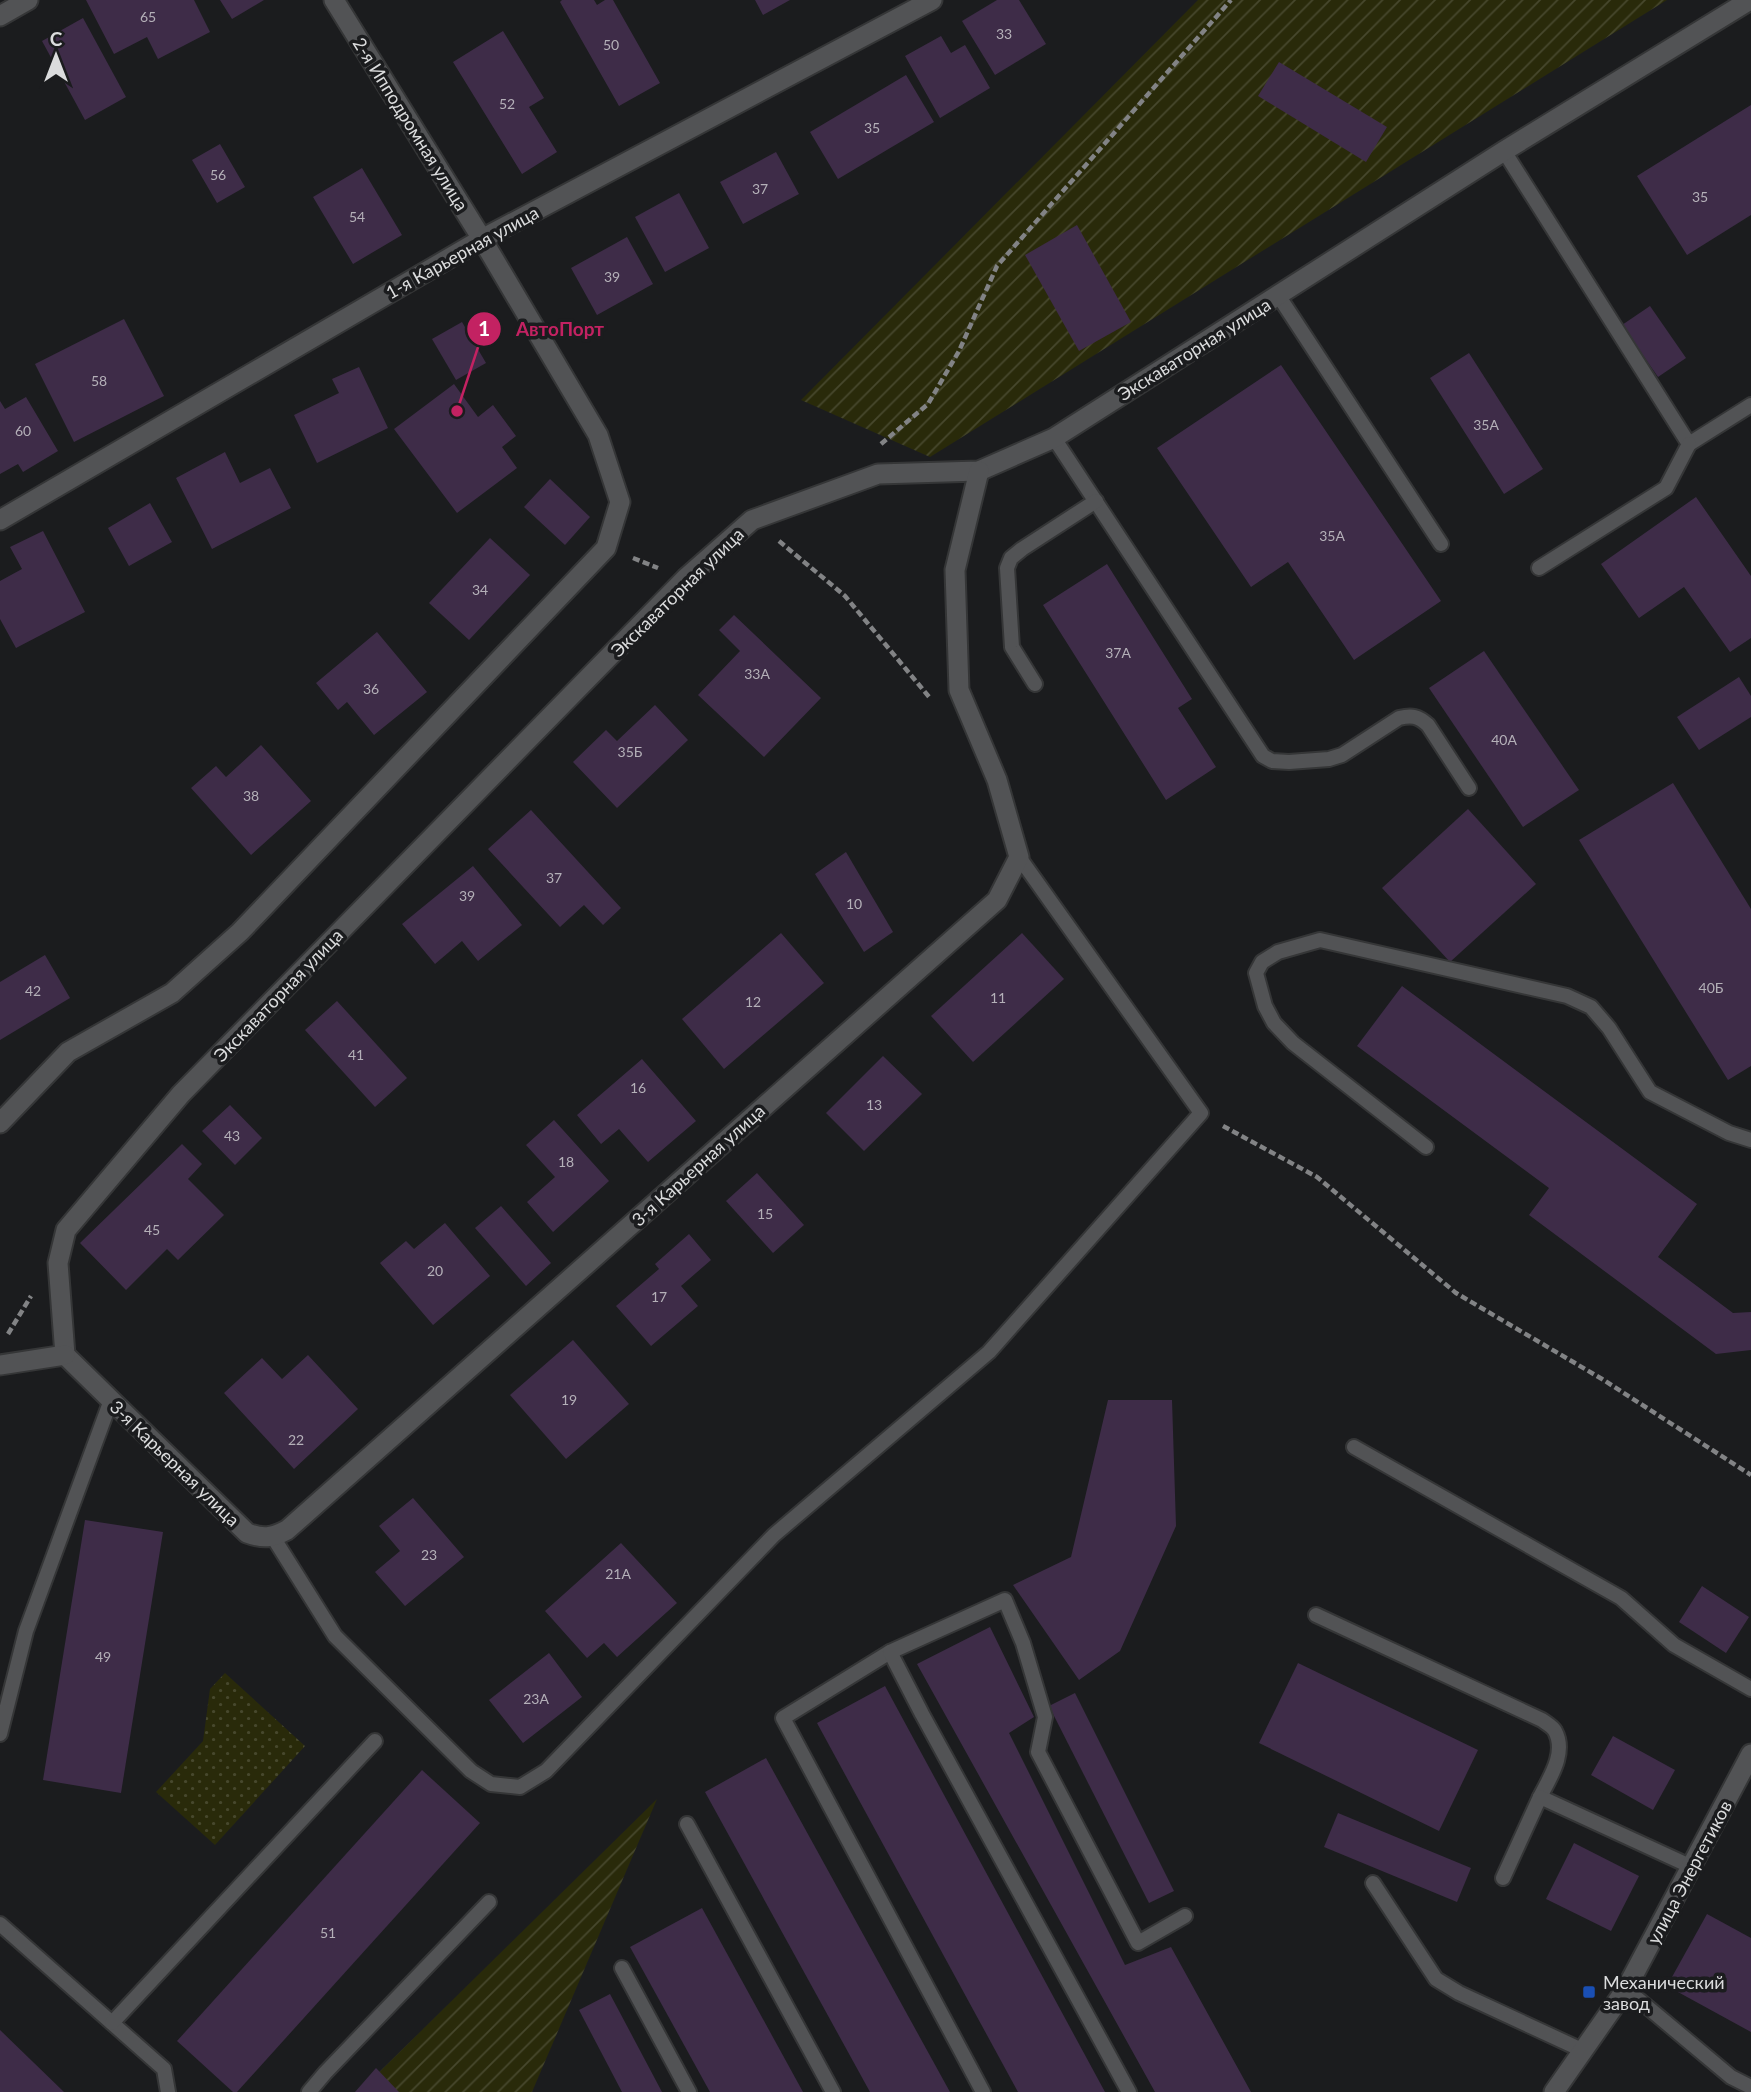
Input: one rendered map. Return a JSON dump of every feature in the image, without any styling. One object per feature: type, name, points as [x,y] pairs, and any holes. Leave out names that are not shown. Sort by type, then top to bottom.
[{"type":"street","points":[[0,16],[28,0]]},
{"type":"street","name":"2-я Ипподромная улица","points":[[334,0],[482,239],[598,435],[620,502],[606,548]]},
{"type":"street","name":"1-я Карьерная улица","points":[[0,520],[482,239],[932,0]]},
{"type":"street","name":"Экскаваторная улица","points":[[65,1355],[58,1263],[66,1230],[181,1094],[686,578],[752,520],[878,474],[979,471],[1054,438],[1504,151],[1750,0]]},
{"type":"street","points":[[979,471],[955,570],[959,690],[997,780],[1019,857]]},
{"type":"street","points":[[0,1123],[68,1052],[172,993],[240,932],[606,548]]},
{"type":"street","name":"3-я Карьерная улица","points":[[65,1355],[247,1533],[259,1538],[273,1537],[287,1530],[997,900],[1019,857]]},
{"type":"street","points":[[0,1365],[65,1355]]},
{"type":"street","name":"улица Энергетиков","points":[[1554,2092],[1626,1989],[1751,1754]]},
{"type":"lane","points":[[1504,151],[1689,444]]},
{"type":"lane","points":[[1278,295],[1441,544]]},
{"type":"lane","points":[[1539,568],[1666,488],[1689,444],[1751,405]]},
{"type":"lane","points":[[1054,438],[1263,755],[1272,761],[1329,759],[1342,755],[1399,718],[1409,715],[1420,717],[1427,725],[1469,788]]},
{"type":"lane","points":[[1035,684],[1012,647],[1007,568],[1011,558],[1023,549],[1096,502]]},
{"type":"lane","points":[[273,1537],[335,1636],[471,1771],[491,1784],[520,1787],[546,1771],[774,1535],[989,1352],[1201,1113],[1019,857]]},
{"type":"lane","points":[[1426,1147],[1293,1043],[1274,1023],[1265,1006],[1256,973],[1262,962],[1278,952],[1320,940],[1567,996],[1591,1007],[1609,1028],[1650,1092],[1729,1133],[1751,1140]]},
{"type":"lane","points":[[0,1734],[26,1631],[111,1400]]},
{"type":"lane","points":[[1354,1447],[1621,1598],[1674,1645],[1751,1689]]},
{"type":"lane","points":[[983,2092],[783,1718],[890,1652],[1005,1600],[1023,1643],[1045,1717],[1038,1752],[1138,1943],[1185,1916]]},
{"type":"lane","points":[[1316,1615],[1542,1720],[1555,1730],[1557,1761],[1503,1878]]},
{"type":"lane","points":[[890,1652],[1129,2092]]},
{"type":"lane","points":[[112,2023],[375,1741]]},
{"type":"lane","points":[[1540,1797],[1692,1867]]},
{"type":"lane","points":[[687,1824],[833,2092]]},
{"type":"lane","points":[[1373,1883],[1436,1979],[1459,1993],[1584,2051]]},
{"type":"lane","points":[[309,2092],[489,1902]]},
{"type":"lane","points":[[0,1924],[164,2069],[168,2092]]},
{"type":"lane","points":[[622,1968],[689,2092]]},
{"type":"lane","points":[[1626,1989],[1731,2077],[1751,2087]]},
{"type":"path","points":[[876,449],[928,404],[959,351],[997,266],[1231,0]]},
{"type":"path","points":[[752,520],[845,596],[938,708]]},
{"type":"path","points":[[606,548],[686,578]]},
{"type":"path","points":[[1201,1113],[1317,1177],[1456,1293],[1602,1379],[1751,1475]]},
{"type":"path","points":[[6,1336],[31,1296],[58,1263]]},
{"type":"shaded area","points":[[1198,0],[1667,0],[930,457],[801,400]]},
{"type":"shaded area","points":[[225,1673],[305,1746],[215,1845],[156,1792],[203,1741],[210,1689]]},
{"type":"shaded area","points":[[657,1799],[532,2092],[359,2092]]},
{"type":"building","points":[[86,0],[194,0],[210,32],[158,59],[147,37],[114,54]]},
{"type":"building","points":[[220,0],[264,0],[232,19]]},
{"type":"building","points":[[594,0],[597,5],[605,0],[613,0],[660,83],[619,106],[560,2]]},
{"type":"building","points":[[755,0],[790,0],[763,15]]},
{"type":"building","points":[[997,0],[1019,0],[1046,44],[995,75],[962,21]]},
{"type":"building","points":[[83,18],[126,97],[85,120],[42,41]]},
{"type":"building","points":[[503,31],[544,98],[529,107],[557,152],[522,174],[453,62]]},
{"type":"building","points":[[941,36],[951,53],[965,45],[990,88],[940,118],[905,56]]},
{"type":"building","points":[[1279,62],[1387,127],[1366,162],[1258,96]]},
{"type":"building","points":[[906,75],[934,122],[838,179],[810,132]]},
{"type":"building","points":[[1751,105],[1751,215],[1687,255],[1637,176]]},
{"type":"building","points":[[220,144],[245,187],[217,203],[192,160]]},
{"type":"building","points":[[776,152],[799,194],[743,224],[720,182]]},
{"type":"building","points":[[362,168],[402,235],[353,264],[313,197]]},
{"type":"building","points":[[679,193],[709,248],[665,272],[635,217]]},
{"type":"building","points":[[1077,225],[1131,322],[1079,351],[1025,255]]},
{"type":"building","points":[[627,237],[653,284],[597,315],[571,268]]},
{"type":"building","points":[[1650,306],[1686,358],[1658,377],[1622,325]]},
{"type":"building","points":[[124,319],[164,396],[74,442],[35,364]]},
{"type":"building","points":[[462,322],[486,363],[456,380],[432,339]]},
{"type":"building","points":[[1469,353],[1543,469],[1504,494],[1430,378]]},
{"type":"building","points":[[1281,365],[1441,601],[1354,660],[1288,562],[1251,587],[1157,448]]},
{"type":"building","points":[[359,367],[388,428],[317,463],[294,415],[339,393],[332,379]]},
{"type":"building","points":[[454,384],[478,417],[493,405],[516,436],[502,447],[517,468],[457,513],[394,429]]},
{"type":"building","points":[[26,397],[58,451],[23,472],[18,464],[0,474],[0,401],[5,409]]},
{"type":"building","points":[[225,452],[240,483],[270,468],[291,508],[212,549],[176,478]]},
{"type":"building","points":[[550,479],[590,517],[565,545],[524,507]]},
{"type":"building","points":[[1696,497],[1751,576],[1751,638],[1730,652],[1684,587],[1639,618],[1601,564]]},
{"type":"building","points":[[150,503],[172,542],[129,566],[108,528]]},
{"type":"building","points":[[43,531],[85,612],[16,648],[0,619],[0,581],[22,569],[10,547]]},
{"type":"building","points":[[490,538],[530,575],[469,640],[429,603]]},
{"type":"building","points":[[1107,564],[1192,699],[1178,708],[1216,767],[1166,800],[1043,605]]},
{"type":"building","points":[[734,615],[821,698],[764,757],[698,695],[740,651],[719,630]]},
{"type":"building","points":[[377,632],[427,692],[374,735],[347,702],[338,710],[316,683]]},
{"type":"building","points":[[1484,651],[1579,790],[1523,827],[1429,688]]},
{"type":"building","points":[[1739,677],[1751,696],[1751,717],[1699,750],[1677,717]]},
{"type":"building","points":[[655,705],[688,740],[617,808],[573,762],[606,730],[617,741]]},
{"type":"building","points":[[261,745],[311,801],[251,855],[191,788],[216,766],[226,777]]},
{"type":"building","points":[[1673,783],[1751,909],[1751,1066],[1728,1080],[1579,840]]},
{"type":"building","points":[[1468,809],[1536,884],[1450,962],[1382,888]]},
{"type":"building","points":[[531,810],[621,908],[603,925],[584,905],[560,927],[488,849]]},
{"type":"building","points":[[846,852],[893,932],[864,952],[815,874]]},
{"type":"building","points":[[473,866],[522,925],[478,961],[462,941],[435,964],[402,924]]},
{"type":"building","points":[[781,933],[824,983],[724,1069],[682,1019]]},
{"type":"building","points":[[1022,933],[1064,979],[973,1062],[931,1016]]},
{"type":"building","points":[[45,955],[70,998],[0,1040],[0,982]]},
{"type":"building","points":[[1402,986],[1697,1204],[1658,1257],[1733,1313],[1751,1312],[1751,1350],[1716,1354],[1529,1215],[1549,1188],[1357,1046]]},
{"type":"building","points":[[337,1001],[407,1078],[375,1107],[305,1030]]},
{"type":"building","points":[[883,1056],[922,1094],[864,1151],[826,1113]]},
{"type":"building","points":[[642,1059],[696,1121],[648,1162],[619,1129],[601,1144],[577,1115]]},
{"type":"building","points":[[230,1105],[262,1138],[235,1165],[202,1131]]},
{"type":"building","points":[[554,1120],[609,1181],[553,1232],[527,1202],[555,1177],[526,1145]]},
{"type":"building","points":[[182,1144],[202,1164],[188,1179],[224,1215],[178,1260],[167,1249],[126,1290],[80,1243]]},
{"type":"building","points":[[757,1173],[804,1225],[773,1253],[726,1201]]},
{"type":"building","points":[[501,1206],[551,1263],[526,1286],[475,1228]]},
{"type":"building","points":[[445,1223],[490,1276],[433,1325],[380,1263],[406,1241],[414,1249]]},
{"type":"building","points":[[689,1234],[711,1260],[681,1286],[698,1306],[651,1346],[616,1306],[659,1269],[655,1264]]},
{"type":"building","points":[[573,1340],[629,1404],[566,1459],[510,1395]]},
{"type":"building","points":[[308,1355],[358,1409],[294,1469],[224,1393],[262,1358],[282,1379]]},
{"type":"building","points":[[1108,1400],[1172,1400],[1176,1526],[1120,1651],[1079,1680],[1013,1585],[1071,1557]]},
{"type":"building","points":[[413,1498],[464,1557],[405,1606],[375,1572],[400,1551],[379,1526]]},
{"type":"building","points":[[85,1520],[163,1532],[121,1793],[43,1780]]},
{"type":"building","points":[[621,1543],[677,1603],[617,1657],[604,1643],[587,1658],[545,1611]]},
{"type":"building","points":[[1702,1586],[1749,1617],[1726,1653],[1679,1622]]},
{"type":"building","points":[[990,1627],[1034,1717],[1009,1733],[1125,1965],[1171,1947],[1251,2092],[1155,2092],[917,1664]]},
{"type":"building","points":[[549,1653],[582,1697],[523,1743],[489,1700]]},
{"type":"building","points":[[1298,1663],[1478,1750],[1439,1831],[1259,1743]]},
{"type":"building","points":[[885,1686],[1105,2092],[1018,2092],[817,1723]]},
{"type":"building","points":[[1075,1693],[1174,1891],[1149,1903],[1049,1706]]},
{"type":"building","points":[[1613,1736],[1675,1770],[1653,1810],[1591,1775]]},
{"type":"building","points":[[766,1758],[950,2092],[870,2092],[705,1792]]},
{"type":"building","points":[[422,1770],[480,1823],[237,2092],[233,2092],[177,2041]]},
{"type":"building","points":[[1338,1813],[1471,1868],[1457,1902],[1324,1847]]},
{"type":"building","points":[[1574,1843],[1639,1876],[1611,1931],[1546,1899]]},
{"type":"building","points":[[702,1908],[803,2092],[710,2092],[630,1947]]},
{"type":"building","points":[[1707,1914],[1751,1938],[1751,2032],[1667,1986]]},
{"type":"building","points":[[610,1994],[662,2092],[622,2092],[579,2010]]},
{"type":"building","points":[[0,2030],[64,2092],[0,2092]]},
{"type":"building","points":[[376,2068],[399,2092],[355,2092]]},
{"type":"place","name":"АвтоПорт","points":[[457,411]]},
{"type":"place","name":"Механический завод","points":[[1589,1992]]}]
